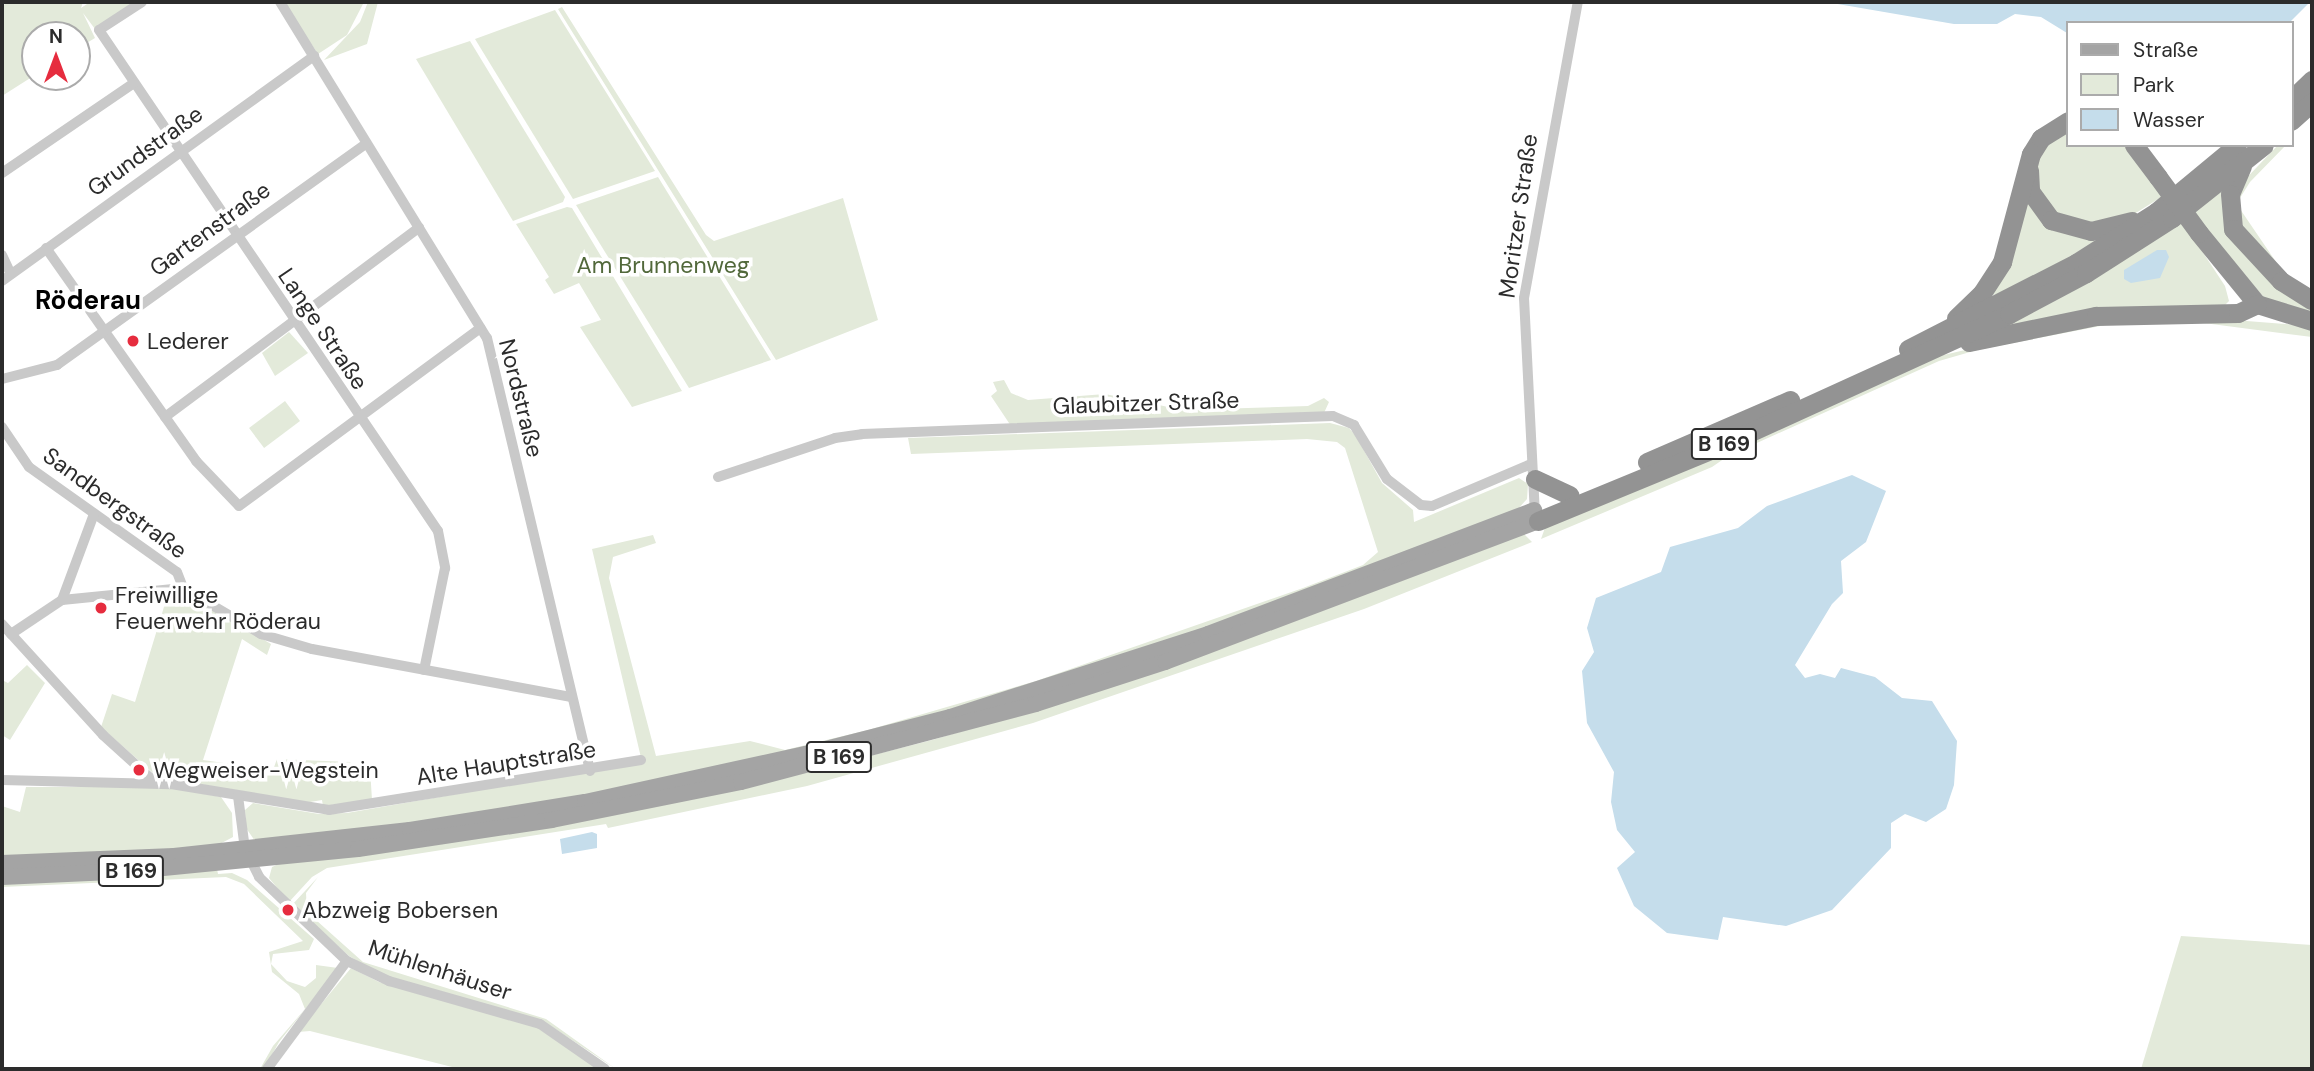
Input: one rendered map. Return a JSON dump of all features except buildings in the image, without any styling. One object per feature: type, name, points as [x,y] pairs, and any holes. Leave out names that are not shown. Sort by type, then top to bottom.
[{"type":"highway","points":[[2293,98],[2312,80]]},
{"type":"highway","points":[[2293,119],[2312,102]]},
{"type":"highway","name":"B 169","points":[[1938,341],[1982,293],[2002,262],[2029,160],[2041,138],[2066,123]]},
{"type":"highway","points":[[2136,147],[2199,233],[2257,304],[2312,321]]},
{"type":"highway","name":"B 169","points":[[1536,515],[1570,495],[1938,341],[2067,268],[2241,154],[2258,147]]},
{"type":"highway","name":"B 169","points":[[2241,154],[2230,194],[2233,229],[2281,281],[2312,300]]},
{"type":"highway","name":"B 169","points":[[1536,515],[2086,274],[2172,218],[2241,154]]},
{"type":"highway","name":"B 169","points":[[2029,160],[2030,191],[2044,213],[2068,228],[2091,231],[2156,212]]},
{"type":"highway","name":"B 169","points":[[1938,341],[2096,316],[2238,313],[2257,304]]},
{"type":"highway","points":[[1533,472],[1570,495]]},
{"type":"main road","name":"B 169","points":[[2,877],[247,855],[585,802],[806,754],[950,717],[1208,634],[1536,515]]},
{"type":"main road","name":"B 169","points":[[2,863],[247,855]]},
{"type":"street","name":"Lange Straße","points":[[142,2],[99,30],[294,323],[438,531],[445,568],[425,670]]},
{"type":"street","name":"Nordstraße","points":[[280,2],[487,338],[590,771]]},
{"type":"street","name":"Moritzer Straße","points":[[1536,515],[1527,267],[1578,2]]},
{"type":"street","name":"Grundstraße","points":[[6,278],[314,55]]},
{"type":"street","points":[[2,173],[134,83]]},
{"type":"street","name":"Gartenstraße","points":[[2,379],[52,367],[366,144]]},
{"type":"street","points":[[164,417],[419,228]]},
{"type":"street","points":[[46,248],[164,417],[234,504],[247,504],[480,328]]},
{"type":"street","points":[[2,255],[6,278]]},
{"type":"street","name":"Glaubitzer Straße","points":[[718,477],[835,438],[862,434],[1333,416],[1354,425],[1387,480],[1421,505],[1432,506],[1533,472]]},
{"type":"street","name":"Sandbergstraße","points":[[2,427],[29,467],[177,572],[183,587],[274,640],[572,697]]},
{"type":"street","points":[[62,600],[94,514]]},
{"type":"street","points":[[10,634],[62,600],[183,587]]},
{"type":"street","points":[[2,624],[103,735],[156,783]]},
{"type":"street","name":"Alte Hauptstraße","points":[[2,780],[156,783],[338,810],[590,771],[641,760]]},
{"type":"street","points":[[239,796],[247,855]]},
{"type":"street","name":"Mühlenhäuser","points":[[247,855],[265,884],[347,961],[389,981],[540,1024],[605,1069]]},
{"type":"street","points":[[267,1069],[347,961]]},
{"type":"green space","points":[[8,2],[83,2],[81,8],[90,2],[137,2],[95,29],[83,13],[87,21],[21,21],[21,84],[2,96],[2,6]]},
{"type":"green space","points":[[283,2],[364,2],[347,35],[318,54]]},
{"type":"green space","points":[[368,2],[378,2],[367,44],[324,60],[360,22]]},
{"type":"green space","points":[[562,7],[706,235],[714,241],[843,198],[878,320],[776,360],[558,9]]},
{"type":"green space","name":"Am Brunnenweg","points":[[555,10],[655,171],[573,199],[475,39]]},
{"type":"green space","name":"Am Brunnenweg","points":[[470,41],[565,197],[563,202],[513,221],[416,59]]},
{"type":"green space","points":[[2066,128],[2066,147],[2126,147],[2163,196],[2131,216],[2071,225],[2034,193],[2037,156],[2044,143]]},
{"type":"green space","points":[[2276,147],[2284,147],[2250,182],[2240,198],[2240,209],[2289,281],[2241,232],[2236,189]]},
{"type":"green space","name":"Am Brunnenweg","points":[[658,177],[771,360],[689,388],[576,205]]},
{"type":"green space","points":[[2230,180],[2225,206],[2312,306],[2312,315],[2266,300],[2191,211]]},
{"type":"green space","points":[[2024,182],[2031,203],[2107,234],[2017,289],[1985,297]]},
{"type":"green space","name":"Am Brunnenweg","points":[[567,207],[572,208],[682,391],[632,407],[580,327],[601,320],[579,283],[554,294],[545,280],[549,277],[516,224]]},
{"type":"green space","points":[[2181,219],[2225,286],[2229,301],[2221,309],[1986,332]]},
{"type":"green space","points":[[2196,317],[2312,326],[2312,337],[2196,322],[2121,322],[1977,350],[1939,361],[1728,456],[1712,467],[1541,539],[1547,522],[1935,357],[2081,323]]},
{"type":"green space","points":[[289,332],[308,353],[275,376],[262,353]]},
{"type":"green space","points":[[1004,380],[1011,393],[1028,400],[1105,394],[1183,410],[1308,406],[1324,398],[1329,402],[1324,413],[1011,426],[991,396],[997,391],[993,382]]},
{"type":"green space","points":[[285,401],[300,421],[264,448],[249,428]]},
{"type":"green space","points":[[1330,423],[1349,428],[1356,436],[1382,483],[1413,510],[1414,522],[1519,478],[1528,484],[1527,499],[1517,510],[1238,618],[924,720],[686,776],[461,818],[255,841],[246,828],[245,810],[253,803],[319,814],[347,813],[642,762],[592,549],[653,535],[656,543],[613,557],[609,578],[656,756],[750,741],[785,750],[868,730],[1036,681],[1303,588],[1363,565],[1378,552],[1345,448],[1337,442],[1307,439],[911,454],[908,438]]},
{"type":"green space","points":[[1523,533],[1532,542],[1364,609],[1033,723],[807,786],[608,828],[606,824],[327,868],[312,877],[289,902],[269,878],[272,867],[281,863],[811,771],[932,740],[997,721]]},
{"type":"green space","points":[[189,596],[271,644],[267,655],[242,639],[203,760],[273,770],[277,759],[350,762],[353,769],[370,768],[372,800],[323,806],[322,800],[304,803],[167,778],[153,773],[101,727],[112,694],[135,702],[167,597]]},
{"type":"green space","points":[[27,665],[45,683],[10,740],[2,735],[2,680],[8,683]]},
{"type":"green space","points":[[26,787],[168,787],[221,797],[232,813],[233,837],[214,847],[2,860],[2,806],[20,812]]},
{"type":"green space","points":[[217,869],[218,874],[232,873],[247,880],[314,939],[309,950],[273,954],[271,964],[287,981],[305,987],[316,978],[316,965],[338,968],[279,1042],[264,1069],[260,1069],[273,1046],[305,1009],[299,994],[272,972],[269,952],[303,941],[244,884],[226,877],[2,887],[2,882]]},
{"type":"green space","points":[[318,877],[306,893],[307,912],[363,962],[546,1019],[616,1069],[543,1021],[379,974],[349,956],[292,905]]},
{"type":"green space","points":[[2181,936],[2312,945],[2312,1069],[2141,1069]]},
{"type":"green space","points":[[351,968],[379,982],[535,1026],[598,1069],[460,1069],[310,1031],[298,1032]]},
{"type":"water","points":[[1826,2],[2310,2],[2291,21],[2066,21],[2066,32],[2041,17],[2015,14],[1997,24],[1954,24]]},
{"type":"water","points":[[2157,250],[2166,250],[2169,257],[2160,278],[2131,283],[2124,279],[2124,270]]},
{"type":"water","points":[[1852,475],[1886,491],[1866,542],[1841,561],[1843,593],[1832,604],[1795,665],[1805,678],[1820,674],[1835,678],[1841,668],[1875,677],[1902,698],[1932,701],[1957,741],[1954,785],[1946,809],[1926,822],[1905,814],[1891,823],[1891,848],[1832,910],[1786,926],[1723,917],[1718,940],[1667,933],[1634,906],[1617,868],[1635,852],[1617,830],[1611,802],[1614,772],[1587,723],[1582,671],[1594,652],[1587,628],[1596,598],[1661,572],[1670,547],[1738,528],[1767,506]]},
{"type":"water","points":[[592,832],[597,834],[597,848],[562,854],[560,839]]},
{"type":"place","name":"Lederer","points":[[133,341]]},
{"type":"place","name":"Freiwillige Feuerwehr Röderau","points":[[101,608]]},
{"type":"place","name":"Wegweiser-Wegstein","points":[[139,770]]},
{"type":"place","name":"Abzweig Bobersen","points":[[288,910]]},
{"type":"district","name":"Röderau","points":[[88,301]]}]
